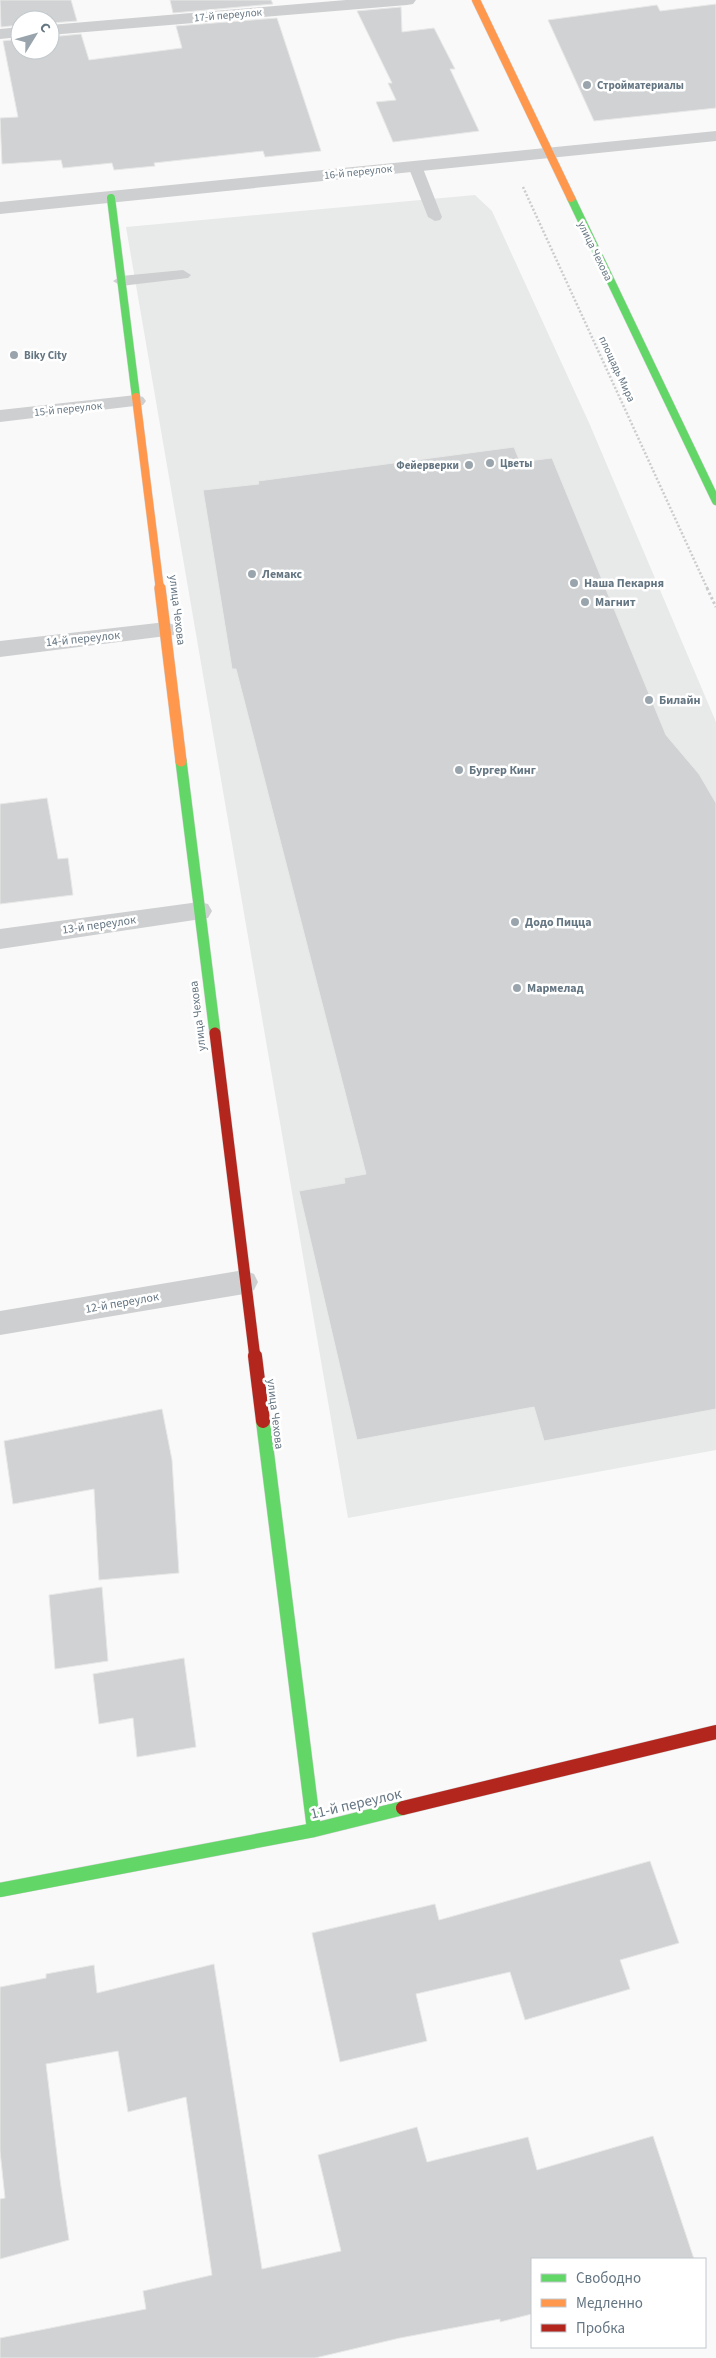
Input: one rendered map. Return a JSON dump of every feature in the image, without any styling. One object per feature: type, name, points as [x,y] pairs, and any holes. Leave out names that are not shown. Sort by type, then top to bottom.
[{"type":"street","name":"17-й переулок","points":[[60,29],[406,0]]},
{"type":"street","name":"улица Чехова","points":[[476,0],[547,152],[716,501]]},
{"type":"street","name":"16-й переулок","points":[[0,208],[716,136]]},
{"type":"street","name":"улица Чехова","points":[[111,198],[166,630],[244,1282],[314,1830]]},
{"type":"street","name":"15-й переулок","points":[[0,416],[136,401]]},
{"type":"street","name":"14-й переулок","points":[[0,648],[166,630]]},
{"type":"street","name":"13-й переулок","points":[[0,939],[199,911]]},
{"type":"street","name":"12-й переулок","points":[[0,1323],[244,1282]]},
{"type":"street","name":"11-й переулок","points":[[0,1890],[314,1830],[716,1732]]},
{"type":"lane","points":[[415,166],[435,217]]},
{"type":"lane","points":[[121,281],[183,275]]},
{"type":"path","name":"площадь Мира","points":[[547,152],[516,172],[716,607]]},
{"type":"shaded area","name":"Мармелад","points":[[475,195],[492,211],[590,425],[716,722],[716,1450],[348,1518],[126,227]]},
{"type":"building","points":[[0,0],[71,0],[77,21],[60,22],[60,10],[10,10],[10,26],[1,27]]},
{"type":"building","points":[[170,0],[271,0],[273,4],[173,13]]},
{"type":"building","points":[[716,4],[716,108],[594,121],[548,20],[657,5],[660,11]]},
{"type":"building","points":[[401,7],[402,32],[434,28],[455,69],[450,69],[479,131],[393,142],[376,102],[396,100],[388,83],[392,83],[357,11]]},
{"type":"building","points":[[277,18],[321,151],[265,157],[263,151],[154,163],[155,166],[114,170],[112,163],[63,168],[61,160],[2,164],[0,118],[18,117],[3,41],[10,40],[10,60],[60,60],[60,36],[81,34],[89,60],[182,48],[176,26]]},
{"type":"building","name":"Мармелад","points":[[514,447],[520,462],[552,458],[666,735],[699,774],[716,803],[716,1409],[544,1441],[534,1407],[357,1440],[299,1191],[345,1183],[344,1178],[366,1174],[236,669],[232,669],[203,490],[259,484],[258,481]]},
{"type":"building","points":[[47,798],[58,859],[68,858],[73,895],[0,904],[0,804]]},
{"type":"building","points":[[162,1409],[172,1460],[179,1573],[99,1580],[94,1489],[13,1504],[4,1441]]},
{"type":"building","points":[[102,1587],[108,1661],[55,1669],[49,1595]]},
{"type":"building","points":[[184,1658],[196,1747],[137,1757],[133,1718],[99,1724],[93,1674]]},
{"type":"building","points":[[650,1861],[679,1943],[620,1960],[630,1989],[525,2020],[510,1972],[416,1994],[427,2041],[340,2062],[312,1933],[435,1904],[439,1920]]},
{"type":"building","points":[[214,1964],[262,2269],[341,2251],[318,2155],[417,2127],[427,2162],[528,2137],[537,2170],[653,2136],[694,2258],[531,2258],[531,2314],[500,2322],[500,2319],[400,2338],[315,2358],[0,2358],[0,2338],[146,2309],[143,2291],[212,2275],[186,2097],[128,2112],[118,2051],[46,2064],[69,2240],[0,2259],[0,2199],[5,2198],[0,2151],[0,1987],[46,1978],[46,1974],[94,1965],[97,1993]]},
{"type":"traffic: fast","points":[[111,198],[136,397]]},
{"type":"traffic: fast","points":[[571,198],[716,501]]},
{"type":"traffic: fast","points":[[181,761],[215,1033]]},
{"type":"traffic: fast","points":[[263,1421],[314,1830]]},
{"type":"traffic: fast","points":[[0,1890],[314,1830],[403,1808]]},
{"type":"traffic: slow","points":[[476,0],[571,198]]},
{"type":"traffic: slow","points":[[136,397],[181,761]]},
{"type":"traffic: jam","points":[[215,1033],[263,1421]]},
{"type":"traffic: jam","points":[[403,1808],[716,1732]]},
{"type":"place","name":"Стройматериалы","points":[[587,85]]},
{"type":"place","name":"Biky City","points":[[14,355]]},
{"type":"place","name":"Цветы","points":[[490,463]]},
{"type":"place","name":"Фейерверки","points":[[469,465]]},
{"type":"place","name":"Лемакс","points":[[252,574]]},
{"type":"place","name":"Наша Пекарня","points":[[574,583]]},
{"type":"place","name":"Магнит","points":[[585,602]]},
{"type":"place","name":"Билайн","points":[[649,700]]},
{"type":"place","name":"Бургер Кинг","points":[[459,770]]},
{"type":"place","name":"Додо Пицца","points":[[515,922]]},
{"type":"place","name":"Мармелад","points":[[517,988]]}]
